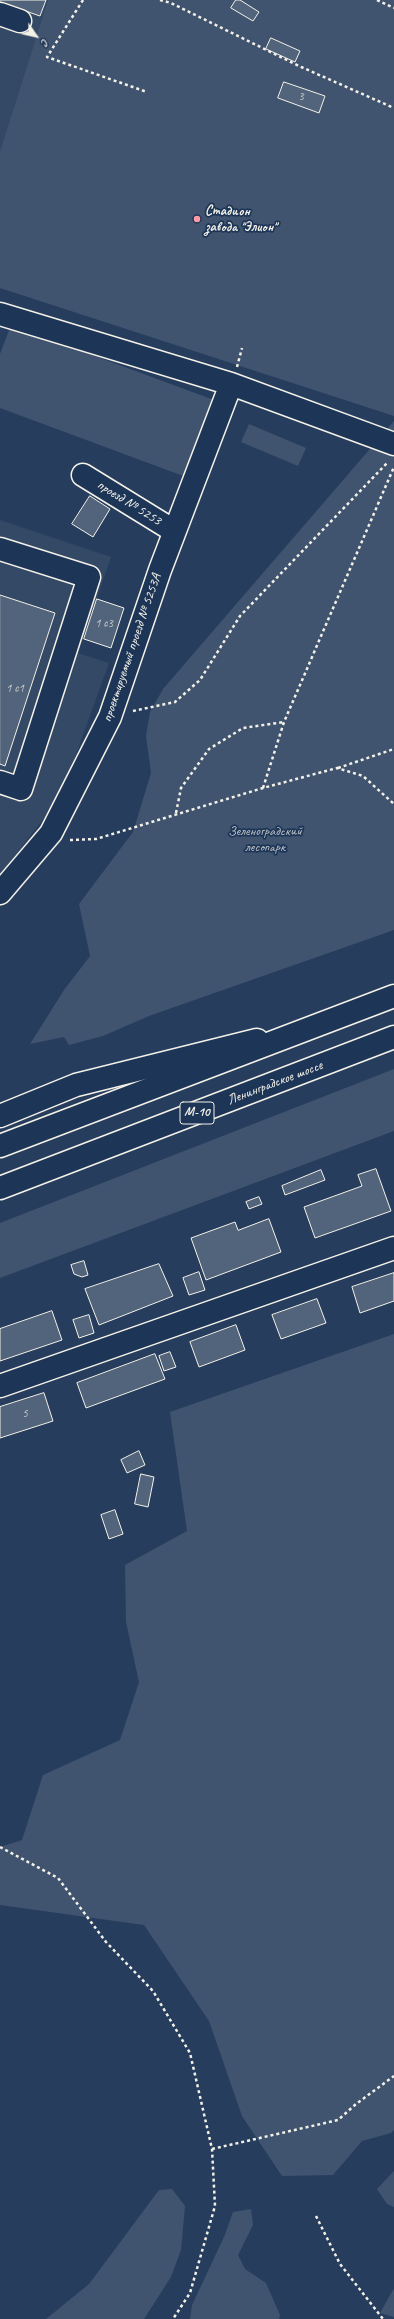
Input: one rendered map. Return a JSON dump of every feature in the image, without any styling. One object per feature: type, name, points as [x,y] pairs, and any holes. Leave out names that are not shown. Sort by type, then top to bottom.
[{"type":"main road","points":[[0,314],[231,384],[394,444]]},
{"type":"main road","name":"проектируемый проезд № 5253А","points":[[0,893],[51,833],[110,716],[174,531],[231,384]]},
{"type":"main road","name":"проезд № 5253","points":[[83,475],[174,531]]},
{"type":"main road","points":[[0,549],[89,577],[21,789],[0,782]]},
{"type":"main road","points":[[0,1146],[394,996]]},
{"type":"main road","points":[[0,1116],[76,1085],[314,1026]]},
{"type":"main road","name":"Ленинградское шоссе","points":[[0,1188],[394,1037]]},
{"type":"main road","points":[[0,1386],[394,1248]]},
{"type":"path","points":[[83,0],[47,57],[147,92]]},
{"type":"path","points":[[160,0],[171,3],[299,66],[394,108]]},
{"type":"path","points":[[377,0],[394,8]]},
{"type":"path","points":[[110,716],[175,702],[200,680],[240,616],[394,456]]},
{"type":"path","points":[[263,788],[284,722],[394,467]]},
{"type":"path","points":[[176,813],[181,788],[210,749],[243,728],[284,722]]},
{"type":"path","points":[[51,833],[74,841],[96,839],[176,813],[337,768],[394,749]]},
{"type":"path","points":[[337,768],[363,776],[394,804]]},
{"type":"path","points":[[0,1847],[58,1878],[106,1942],[153,1991],[190,2053],[212,2149],[216,2206],[190,2292],[173,2319]]},
{"type":"path","points":[[212,2149],[338,2120],[356,2104],[394,2076]]},
{"type":"path","points":[[316,2216],[340,2264],[383,2319]]},
{"type":"shaded area","points":[[0,0],[48,0],[0,151]]},
{"type":"shaded area","points":[[0,520],[111,557],[78,653],[109,663],[61,796],[0,875]]},
{"type":"green space","name":"Стадион завода \"Элион\"","points":[[48,0],[394,0],[394,416],[0,288],[0,151]]},
{"type":"green space","points":[[11,325],[214,400],[186,477],[0,408],[0,354]]},
{"type":"green space","name":"Зеленоградский лесопарк","points":[[394,421],[394,930],[149,1016],[103,1036],[69,1045],[64,1037],[30,1044],[64,990],[90,956],[79,904],[133,832],[151,773],[146,736],[150,712],[163,689]]},
{"type":"green space","points":[[249,424],[306,448],[298,466],[241,442]]},
{"type":"green space","points":[[394,1069],[394,1131],[0,1278],[0,1223]]},
{"type":"green space","points":[[394,1334],[394,2130],[391,2133],[362,2141],[333,2175],[282,2176],[242,2116],[209,2021],[144,1925],[0,1905],[0,1847],[22,1840],[43,1775],[120,1740],[139,1682],[126,1622],[125,1565],[187,1531],[170,1412]]},
{"type":"green space","points":[[394,2171],[394,2207],[387,2204],[377,2189]]},
{"type":"green space","points":[[172,2189],[185,2206],[181,2250],[171,2277],[144,2319],[46,2319],[89,2284],[159,2190]]},
{"type":"green space","points":[[251,2209],[253,2225],[238,2255],[245,2269],[266,2283],[280,2315],[279,2319],[190,2319],[192,2305],[224,2237],[233,2212]]},
{"type":"green space","points":[[394,2289],[394,2317],[380,2313]]},
{"type":"building","points":[[0,0],[46,0],[40,16],[0,2]]},
{"type":"building","points":[[236,0],[240,0],[259,12],[253,21],[231,8]]},
{"type":"building","points":[[271,38],[300,51],[295,62],[266,49]]},
{"type":"building","points":[[284,82],[325,96],[319,113],[278,98]]},
{"type":"building","points":[[90,496],[110,509],[93,537],[72,524]]},
{"type":"building","points":[[0,595],[55,613],[5,766],[0,764]]},
{"type":"building","points":[[97,599],[124,608],[111,648],[84,639]]},
{"type":"building","points":[[376,1169],[391,1211],[315,1238],[304,1207],[362,1186],[358,1175]]},
{"type":"building","points":[[321,1170],[325,1180],[285,1195],[282,1186]]},
{"type":"building","points":[[259,1197],[262,1204],[249,1209],[246,1202]]},
{"type":"building","points":[[269,1219],[281,1252],[206,1280],[191,1238],[235,1222],[238,1230]]},
{"type":"building","points":[[84,1261],[88,1275],[82,1277],[74,1274],[71,1265]]},
{"type":"building","points":[[159,1264],[173,1296],[99,1325],[85,1289]]},
{"type":"building","points":[[199,1272],[205,1290],[189,1295],[183,1278]]},
{"type":"building","points":[[394,1273],[394,1301],[360,1313],[352,1287]]},
{"type":"building","points":[[317,1299],[326,1323],[281,1339],[272,1315]]},
{"type":"building","points":[[52,1311],[62,1340],[0,1361],[0,1329]]},
{"type":"building","points":[[89,1315],[94,1333],[79,1338],[73,1320]]},
{"type":"building","points":[[236,1325],[245,1350],[199,1367],[190,1342]]},
{"type":"building","points":[[170,1352],[176,1367],[164,1371],[159,1356]]},
{"type":"building","points":[[155,1354],[165,1379],[86,1408],[77,1383]]},
{"type":"building","points":[[44,1393],[53,1421],[0,1438],[0,1407]]},
{"type":"building","points":[[139,1451],[145,1465],[127,1473],[121,1460]]},
{"type":"building","points":[[141,1474],[154,1477],[148,1507],[135,1504]]},
{"type":"building","points":[[115,1510],[123,1534],[109,1539],[101,1515]]},
{"type":"place","name":"Стадион завода \"Элион\"","points":[[197,219]]}]
